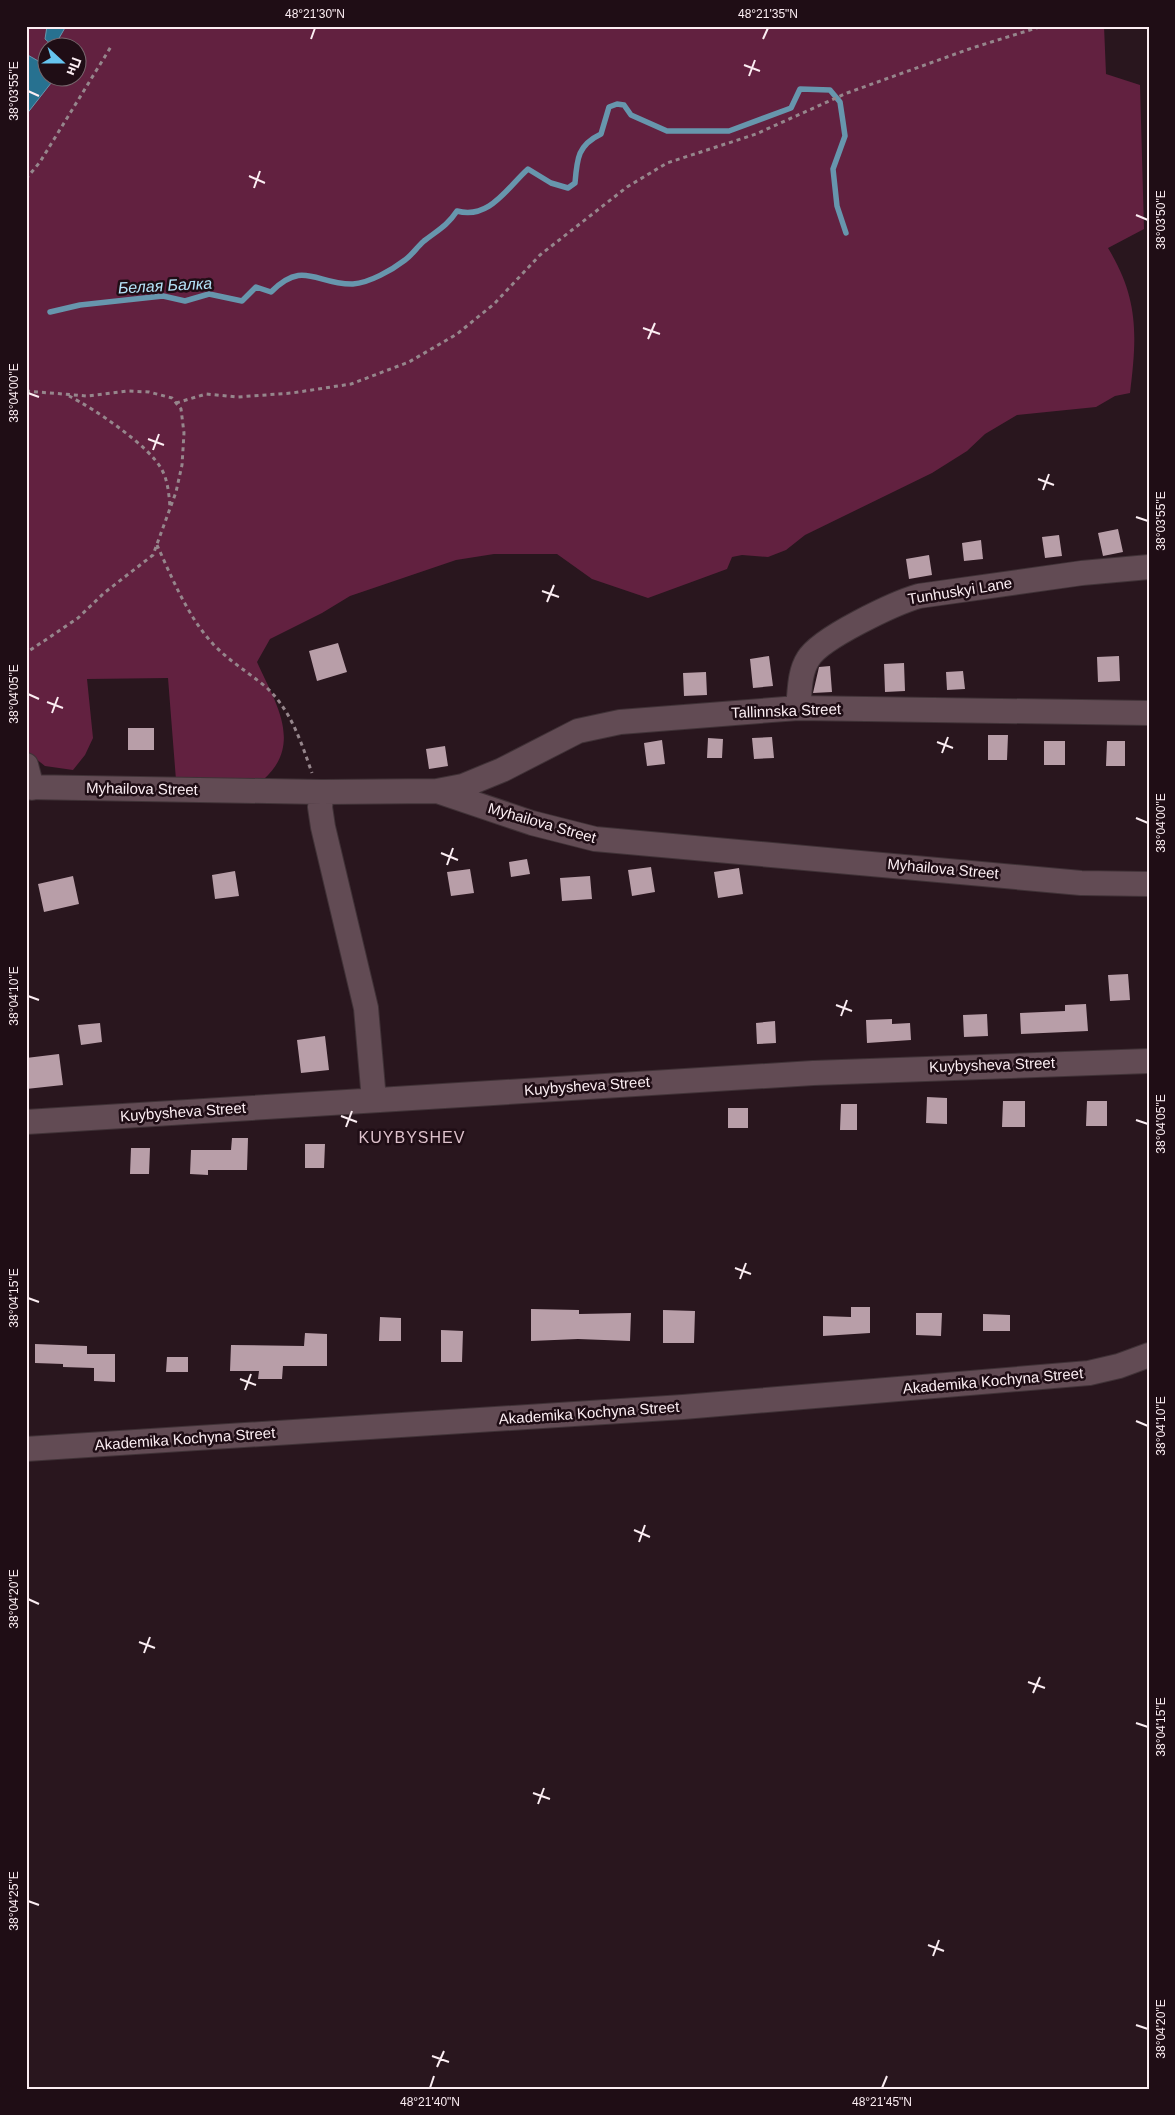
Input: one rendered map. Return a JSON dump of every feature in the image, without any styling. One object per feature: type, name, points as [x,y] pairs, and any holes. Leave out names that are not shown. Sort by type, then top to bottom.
[{"type":"street","name":"Tunhuskyi Lane","points":[[798,708],[802,673],[808,657],[826,642],[900,601],[919,596],[1082,572],[1149,567]]},
{"type":"street","name":"Tallinnska Street","points":[[437,791],[463,786],[502,770],[578,731],[598,725],[798,708],[1149,713]]},
{"type":"street","points":[[26,765],[29,787]]},
{"type":"street","name":"Myhailova Street","points":[[29,787],[320,792],[437,791],[532,823],[595,839],[1081,882],[1149,884]]},
{"type":"street","points":[[320,792],[323,827],[366,1008],[374,1100]]},
{"type":"street","name":"Kuybysheva Street","points":[[26,1122],[813,1073],[1149,1060]]},
{"type":"street","name":"Akademika Kochyna Street","points":[[26,1449],[702,1406],[1089,1373],[1120,1366],[1149,1355]]},
{"type":"path","points":[[176,403],[206,394],[238,397],[292,393],[351,384],[408,362],[458,334],[494,304],[540,255],[627,187],[667,163],[756,134],[846,93],[972,48],[1043,26]]},
{"type":"path","points":[[26,179],[40,162],[112,45]]},
{"type":"path","points":[[26,391],[87,396],[127,391],[149,392],[172,398],[181,410],[184,433],[182,465],[170,508],[153,555],[104,593],[78,618],[26,653]]},
{"type":"path","points":[[66,395],[118,427],[154,458],[162,470],[168,485],[170,508]]},
{"type":"path","points":[[157,544],[194,617],[212,643],[238,668],[265,687],[284,708],[306,755],[320,792]]},
{"type":"shaded area","points":[[26,26],[1104,26],[1106,74],[1140,85],[1144,229],[1108,248],[1126,284],[1133,318],[1134,353],[1130,393],[1115,396],[1096,407],[1017,415],[985,434],[967,451],[932,473],[805,535],[786,550],[768,557],[742,555],[732,557],[727,569],[648,598],[592,579],[557,554],[494,554],[456,560],[350,596],[322,613],[270,639],[257,662],[278,707],[284,737],[282,752],[275,766],[263,780],[176,780],[168,678],[87,679],[93,738],[85,755],[73,770],[45,766],[26,751],[26,677],[29,671],[26,668]]},
{"type":"water","points":[[47,26],[66,26],[59,38],[45,38]]},
{"type":"water","points":[[26,54],[38,61],[38,88],[47,88],[26,115]]},
{"type":"building","points":[[1118,529],[1123,552],[1103,556],[1098,533]]},
{"type":"building","points":[[1059,535],[1062,556],[1045,558],[1042,537]]},
{"type":"building","points":[[981,540],[983,559],[964,561],[962,543]]},
{"type":"building","points":[[929,555],[932,575],[909,579],[906,559]]},
{"type":"building","points":[[338,643],[347,672],[317,681],[309,651]]},
{"type":"building","points":[[769,656],[773,686],[753,688],[750,659]]},
{"type":"building","points":[[1119,656],[1120,681],[1098,682],[1097,657]]},
{"type":"building","points":[[904,663],[905,691],[885,692],[884,664]]},
{"type":"building","points":[[830,666],[832,692],[813,693],[819,667]]},
{"type":"building","points":[[963,671],[965,689],[947,690],[946,672]]},
{"type":"building","points":[[706,672],[707,695],[684,696],[683,673]]},
{"type":"building","points":[[128,728],[154,728],[154,750],[128,750]]},
{"type":"building","points":[[988,735],[1008,735],[1007,760],[988,760]]},
{"type":"building","points":[[772,737],[774,758],[754,759],[752,738]]},
{"type":"building","points":[[708,738],[723,739],[722,758],[707,758]]},
{"type":"building","points":[[662,740],[665,764],[647,766],[644,743]]},
{"type":"building","points":[[1044,741],[1065,741],[1065,765],[1044,765]]},
{"type":"building","points":[[1107,741],[1125,741],[1125,766],[1106,766]]},
{"type":"building","points":[[445,746],[448,766],[429,769],[426,749]]},
{"type":"building","points":[[527,859],[530,874],[511,877],[509,862]]},
{"type":"building","points":[[651,867],[655,892],[632,896],[628,870]]},
{"type":"building","points":[[739,868],[743,894],[718,898],[714,872]]},
{"type":"building","points":[[470,869],[474,893],[451,896],[447,872]]},
{"type":"building","points":[[235,871],[239,896],[215,899],[212,875]]},
{"type":"building","points":[[73,876],[79,904],[44,912],[38,884]]},
{"type":"building","points":[[590,876],[592,899],[562,901],[560,878]]},
{"type":"building","points":[[1128,974],[1130,1000],[1110,1001],[1108,975]]},
{"type":"building","points":[[1086,1004],[1088,1031],[1021,1034],[1020,1013],[1065,1011],[1065,1005]]},
{"type":"building","points":[[987,1014],[988,1036],[964,1037],[963,1015]]},
{"type":"building","points":[[892,1019],[892,1024],[910,1023],[911,1040],[867,1043],[866,1020]]},
{"type":"building","points":[[775,1021],[776,1043],[757,1044],[756,1023]]},
{"type":"building","points":[[100,1023],[102,1042],[81,1045],[78,1025]]},
{"type":"building","points":[[325,1036],[329,1070],[301,1073],[297,1040]]},
{"type":"building","points":[[59,1054],[63,1085],[26,1089],[26,1058]]},
{"type":"building","points":[[927,1097],[947,1098],[947,1124],[926,1123]]},
{"type":"building","points":[[1003,1101],[1025,1101],[1025,1127],[1002,1127]]},
{"type":"building","points":[[1087,1101],[1107,1101],[1107,1126],[1086,1126]]},
{"type":"building","points":[[841,1104],[857,1104],[857,1130],[840,1130]]},
{"type":"building","points":[[728,1108],[748,1108],[748,1128],[728,1128]]},
{"type":"building","points":[[232,1138],[248,1138],[247,1170],[208,1170],[208,1175],[190,1174],[191,1150],[231,1150]]},
{"type":"building","points":[[305,1144],[325,1144],[324,1168],[305,1168]]},
{"type":"building","points":[[131,1148],[150,1148],[149,1174],[130,1174]]},
{"type":"building","points":[[851,1307],[870,1307],[870,1333],[823,1336],[823,1316],[851,1317]]},
{"type":"building","points":[[531,1309],[579,1310],[579,1314],[631,1313],[630,1341],[578,1339],[531,1341]]},
{"type":"building","points":[[663,1310],[695,1311],[694,1343],[663,1343]]},
{"type":"building","points":[[916,1313],[942,1313],[941,1336],[916,1335]]},
{"type":"building","points":[[983,1314],[1010,1315],[1010,1331],[983,1331]]},
{"type":"building","points":[[380,1317],[401,1318],[401,1341],[379,1341]]},
{"type":"building","points":[[441,1330],[463,1331],[462,1362],[441,1362]]},
{"type":"building","points":[[305,1333],[327,1334],[327,1366],[283,1366],[282,1379],[258,1379],[259,1371],[230,1371],[231,1345],[304,1346]]},
{"type":"building","points":[[35,1344],[87,1346],[87,1354],[115,1354],[115,1382],[94,1381],[94,1368],[63,1367],[63,1364],[35,1363]]},
{"type":"building","points":[[167,1357],[188,1357],[188,1372],[166,1372]]},
{"type":"waterway","name":"Белая Балка","points":[[50,312],[80,305],[163,296],[185,301],[209,294],[242,301],[256,287],[271,292],[282,282],[302,275],[353,284],[373,279],[410,256],[424,241],[446,224],[457,211],[468,213],[488,207],[505,193],[528,169],[551,183],[568,188],[575,183],[580,153],[593,138],[601,134],[609,107],[617,104],[624,105],[631,115],[667,131],[729,131],[791,108],[800,89],[830,90],[840,102],[845,136],[833,169],[837,206],[846,233]]},
{"type":"district","name":"KUYBYSHEV","points":[[412,1137]]}]
